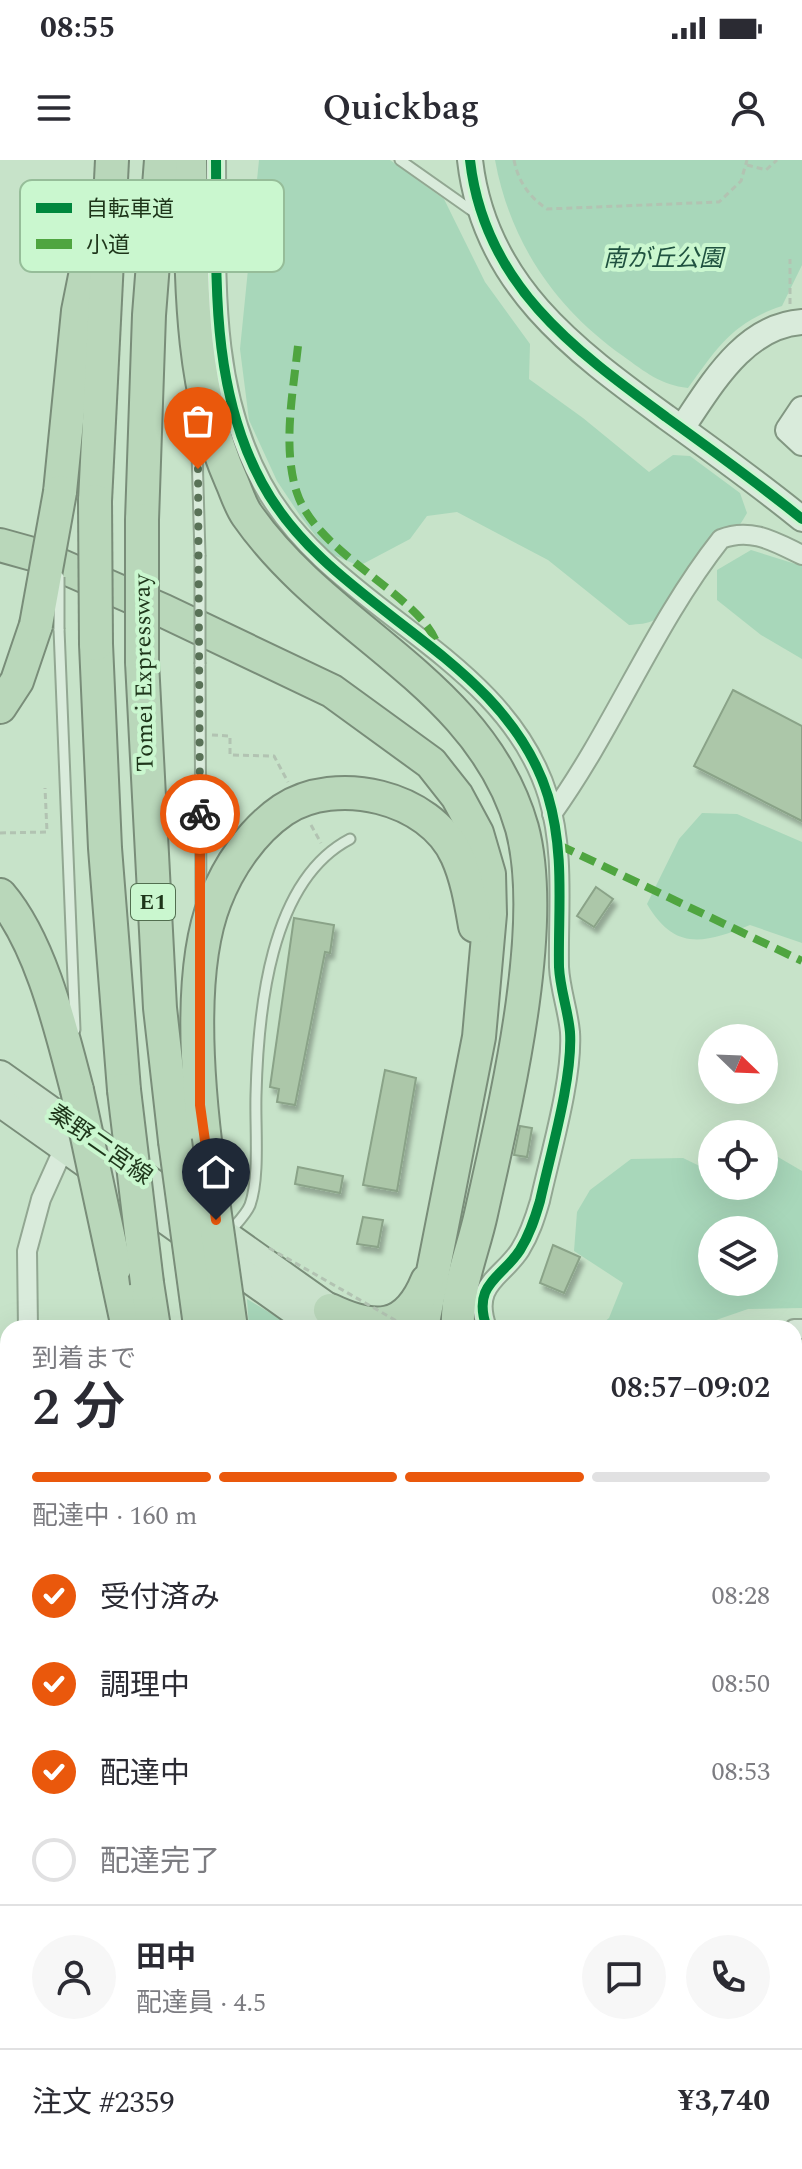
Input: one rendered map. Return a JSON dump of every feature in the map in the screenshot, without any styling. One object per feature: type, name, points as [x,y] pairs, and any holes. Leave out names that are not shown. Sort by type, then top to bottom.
[{"type":"highway","points":[[107,180],[111,160]]},
{"type":"highway","name":"Tomei Expressway","points":[[110,180],[111,160]]},
{"type":"highway","name":"Tomei Expressway","points":[[159,180],[161,160]]},
{"type":"highway","points":[[190,160],[190,180]]},
{"type":"highway","points":[[0,707],[47,627],[78,311],[87,272]]},
{"type":"highway","name":"Tomei Expressway","points":[[106,272],[95,501],[96,644],[105,848],[124,1090],[153,1320]]},
{"type":"highway","name":"Tomei Expressway","points":[[152,272],[142,520],[142,662],[160,1008],[199,1320]]},
{"type":"highway","points":[[192,272],[193,325],[213,439],[245,514],[291,568],[342,617],[440,697],[487,747],[506,786],[526,848],[530,891],[524,983],[482,1211],[460,1295],[458,1320]]},
{"type":"highway","points":[[0,528],[61,547],[183,599],[273,643],[341,679],[405,721],[461,769],[486,809],[508,885],[511,1063]]},
{"type":"highway","points":[[0,545],[36,555],[164,611],[332,691],[431,763],[457,796],[477,833],[489,874],[485,976],[463,1131],[424,1320]]},
{"type":"highway","points":[[230,1320],[200,1105],[201,945],[216,900],[230,871],[263,824],[286,808],[312,799],[357,792],[398,801],[431,824],[456,853],[468,888],[485,976]]},
{"type":"highway","points":[[0,895],[31,949],[57,1016],[77,1090],[126,1320]]},
{"type":"highway","points":[[437,1320],[482,1211]]},
{"type":"highway","points":[[394,1320],[419,1301],[438,1253]]},
{"type":"main road","name":"秦野二宮線","points":[[0,1075],[228,1235],[324,1319]]},
{"type":"main road","name":"秦野二宮線","points":[[0,1102],[63,1150],[324,1319]]},
{"type":"street","points":[[216,160],[216,180]]},
{"type":"street","points":[[470,160],[482,211],[496,247],[520,290],[549,325],[590,361],[802,519]]},
{"type":"street","points":[[217,272],[217,332],[229,394],[263,485],[295,530],[337,573],[459,672],[494,706],[530,754],[552,814],[559,845],[562,918],[559,968],[570,1033],[568,1063],[535,1220],[519,1252],[492,1277],[483,1301],[486,1320]]},
{"type":"street","points":[[682,428],[746,342],[796,317]]},
{"type":"street","points":[[802,409],[788,430],[802,443]]},
{"type":"street","points":[[552,814],[595,752],[654,637],[721,539],[734,533],[756,534],[802,555]]},
{"type":"street","points":[[28,1320],[27,1251],[41,1199],[63,1150]]},
{"type":"lane","points":[[400,160],[471,210],[482,211]]},
{"type":"lane","points":[[193,325],[200,555],[201,945]]},
{"type":"lane","points":[[47,627],[77,1090]]},
{"type":"lane","points":[[228,1235],[250,1206],[257,1040],[271,966],[300,884],[326,854],[350,839]]},
{"type":"path","points":[[514,160],[521,182],[533,200],[547,209],[719,202],[741,181],[747,162],[766,170],[777,160]]},
{"type":"path","points":[[790,259],[796,317]]},
{"type":"path","points":[[212,735],[230,736],[230,755],[274,756],[288,782]]},
{"type":"path","points":[[0,833],[47,832],[45,788]]},
{"type":"path","points":[[309,822],[326,854]]},
{"type":"path","points":[[269,1248],[395,1320]]},
{"type":"green space","points":[[259,160],[390,160],[444,199],[485,282],[530,344],[529,379],[649,472],[673,455],[690,456],[740,493],[747,513],[718,556],[692,586],[652,621],[629,625],[548,560],[457,512],[427,516],[410,539],[359,566],[329,553],[277,481],[249,420],[240,349],[248,272],[284,272],[284,180],[257,180]]},
{"type":"green space","name":"南が丘公園","points":[[495,160],[802,160],[802,265],[782,306],[738,328],[688,388],[661,381],[599,337],[557,295],[524,245],[502,190]]},
{"type":"green space","points":[[751,550],[802,566],[802,659],[761,635],[717,600],[717,570]]},
{"type":"green space","points":[[702,813],[737,814],[802,842],[802,943],[750,925],[719,936],[692,939],[669,930],[658,919],[647,904],[679,839]]},
{"type":"green space","points":[[778,1157],[802,1171],[802,1308],[748,1309],[716,1320],[607,1320],[623,1283],[574,1251],[577,1212],[590,1190],[631,1159],[683,1158],[698,1165],[698,1200],[778,1200]]},
{"type":"green space","points":[[247,1299],[282,1320],[248,1320]]},
{"type":"building","points":[[733,690],[802,726],[802,821],[694,766]]},
{"type":"building","points":[[596,887],[613,899],[594,927],[577,916]]},
{"type":"building","points":[[294,918],[334,925],[330,953],[325,952],[295,1105],[277,1102],[279,1089],[270,1087]]},
{"type":"building","points":[[385,1070],[416,1078],[397,1191],[363,1185]]},
{"type":"building","points":[[520,1126],[532,1128],[527,1157],[514,1155]]},
{"type":"building","points":[[298,1167],[343,1176],[340,1193],[295,1184]]},
{"type":"building","points":[[363,1217],[383,1220],[378,1247],[357,1244]]},
{"type":"building","points":[[553,1245],[580,1257],[564,1293],[540,1283]]},
{"type":"marked path","points":[[298,346],[289,439],[297,493],[309,516],[327,538],[418,616],[433,635],[439,654]]},
{"type":"marked path","points":[[559,845],[802,961]]},
{"type":"cycle path","points":[[216,160],[216,180]]},
{"type":"cycle path","points":[[470,160],[479,204],[493,243],[538,310],[598,366],[802,519]]},
{"type":"cycle path","points":[[217,272],[219,325],[232,406],[262,483],[292,527],[329,565],[456,668],[494,705],[526,747],[548,796],[557,839],[559,967],[570,1032],[568,1071],[536,1214],[520,1250],[486,1291],[483,1301],[485,1320]]},
{"type":"way so far","points":[[198,469],[200,814]]},
{"type":"route","points":[[200,814],[200,1105],[216,1220]]}]
